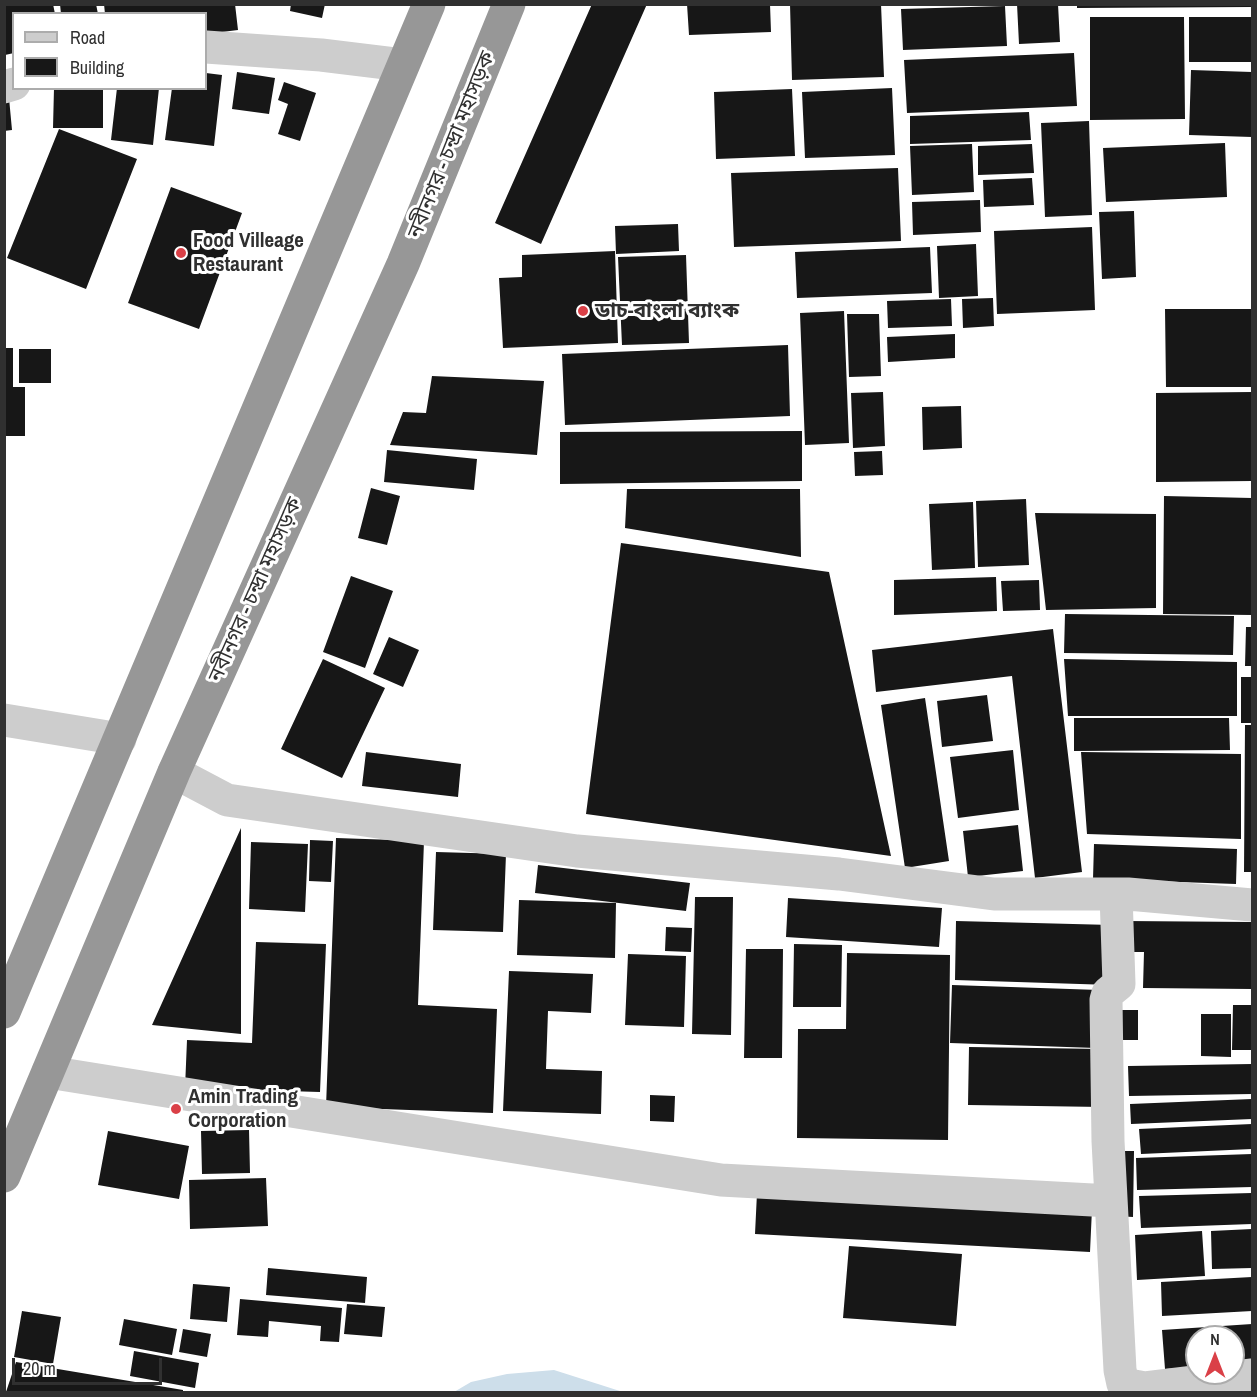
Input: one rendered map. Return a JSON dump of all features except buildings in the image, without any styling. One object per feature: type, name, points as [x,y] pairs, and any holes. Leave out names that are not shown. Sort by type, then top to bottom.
[{"type":"highway","points":[[4,1012],[429,4]]},
{"type":"highway","name":"নবীনগর - চন্দ্রা মহাসড়ক","points":[[4,1176],[174,772],[404,264],[509,4]]},
{"type":"street","points":[[207,47],[321,55],[404,65]]},
{"type":"street","points":[[4,720],[120,739]]},
{"type":"street","points":[[174,772],[226,800],[577,851],[839,874],[994,894],[1116,894],[1252,905]]},
{"type":"street","points":[[1116,894],[1119,984],[1108,993],[1106,1000],[1111,1201],[1120,1370],[1123,1384],[1144,1388],[1252,1375]]},
{"type":"street","points":[[48,1072],[721,1180],[1111,1201]]},
{"type":"water","points":[[554,1370],[623,1392],[454,1392],[471,1382],[507,1374]]},
{"type":"place","name":"Food Villeage Restaurant","points":[[181,253]]},
{"type":"place","name":"ডাচ-বাংলা ব্যাংক","points":[[583,311]]},
{"type":"place","name":"Amin Trading Corporation","points":[[176,1109]]}]
